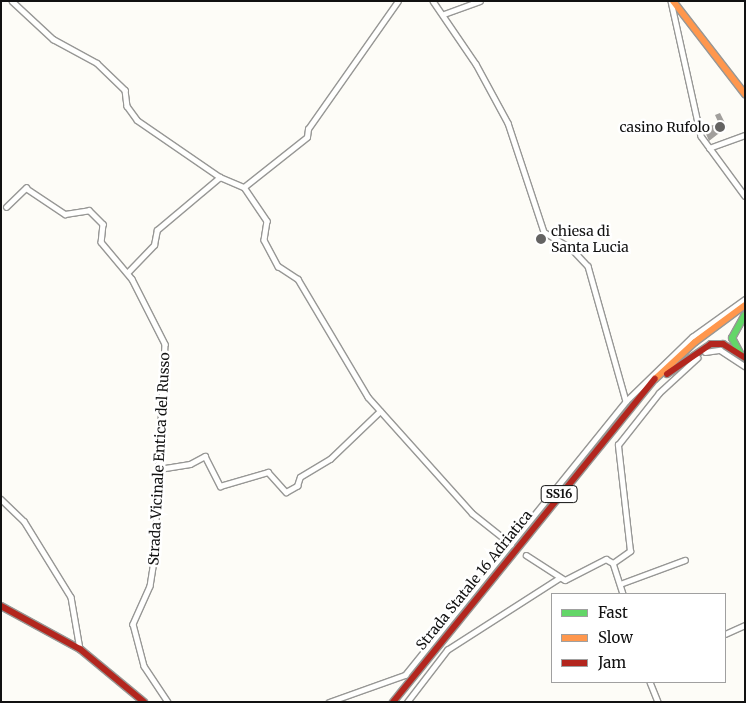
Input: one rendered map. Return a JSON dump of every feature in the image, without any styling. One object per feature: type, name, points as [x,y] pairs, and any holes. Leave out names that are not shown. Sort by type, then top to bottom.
[{"type":"main road","points":[[672,1],[745,94]]},
{"type":"main road","name":"Strada Statale 16 Adriatica","points":[[392,702],[640,395],[695,342],[745,305]]},
{"type":"main road","name":"Strada Statale 16 Adriatica","points":[[399,702],[628,416],[667,374],[745,311]]},
{"type":"main road","points":[[743,357],[732,338],[745,316]]},
{"type":"main road","points":[[667,374],[710,344],[723,344],[743,357]]},
{"type":"main road","points":[[1,606],[80,649],[144,702]]},
{"type":"street","points":[[12,1],[53,39],[97,63],[125,90],[127,106],[138,120],[220,177],[244,187],[267,221],[264,240],[278,266],[298,279],[380,411],[472,513],[511,544]]},
{"type":"street","points":[[244,187],[307,137],[308,128],[398,1]]},
{"type":"street","points":[[433,1],[444,14],[508,122],[544,232],[572,249],[588,266],[626,401]]},
{"type":"street","points":[[444,14],[480,1]]},
{"type":"street","points":[[672,1],[701,136],[745,196]]},
{"type":"street","points":[[709,148],[745,135]]},
{"type":"street","points":[[127,273],[154,245],[158,230],[220,177]]},
{"type":"street","name":"Strada Vicinale Entica del Russo","points":[[6,207],[26,188],[65,214],[87,208],[103,224],[101,242],[127,273],[165,344],[152,578],[133,624],[144,666],[168,702]]},
{"type":"street","points":[[329,702],[405,675],[626,401],[692,337],[745,299]]},
{"type":"street","points":[[407,702],[447,650],[559,578],[572,578],[600,560],[613,563],[630,551],[617,452],[622,439],[659,393],[706,351],[720,350],[745,366]]},
{"type":"street","points":[[159,469],[190,464],[204,456],[220,486],[268,472],[286,492],[297,486],[300,477],[330,460],[380,411]]},
{"type":"street","points":[[1,499],[24,521],[71,597],[80,649]]},
{"type":"street","points":[[526,555],[559,578]]},
{"type":"street","points":[[620,584],[685,560]]},
{"type":"street","points":[[613,563],[623,593]]},
{"type":"street","points":[[726,634],[745,625]]},
{"type":"street","points":[[650,683],[658,702]]},
{"type":"building","name":"casino Rufolo","points":[[720,113],[727,127],[709,141],[703,127],[719,124],[715,115]]},
{"type":"traffic: fast","points":[[740,353],[732,338],[745,315]]},
{"type":"traffic: slow","points":[[673,1],[745,94]]},
{"type":"traffic: slow","points":[[655,379],[695,342],[745,305]]},
{"type":"traffic: jam","points":[[667,374],[711,344],[723,344],[745,358]]},
{"type":"traffic: jam","points":[[393,702],[655,379]]},
{"type":"traffic: jam","points":[[1,606],[80,649],[144,702]]},
{"type":"place","name":"casino Rufolo","points":[[720,127]]},
{"type":"place","name":"chiesa di Santa Lucia","points":[[541,239]]}]
